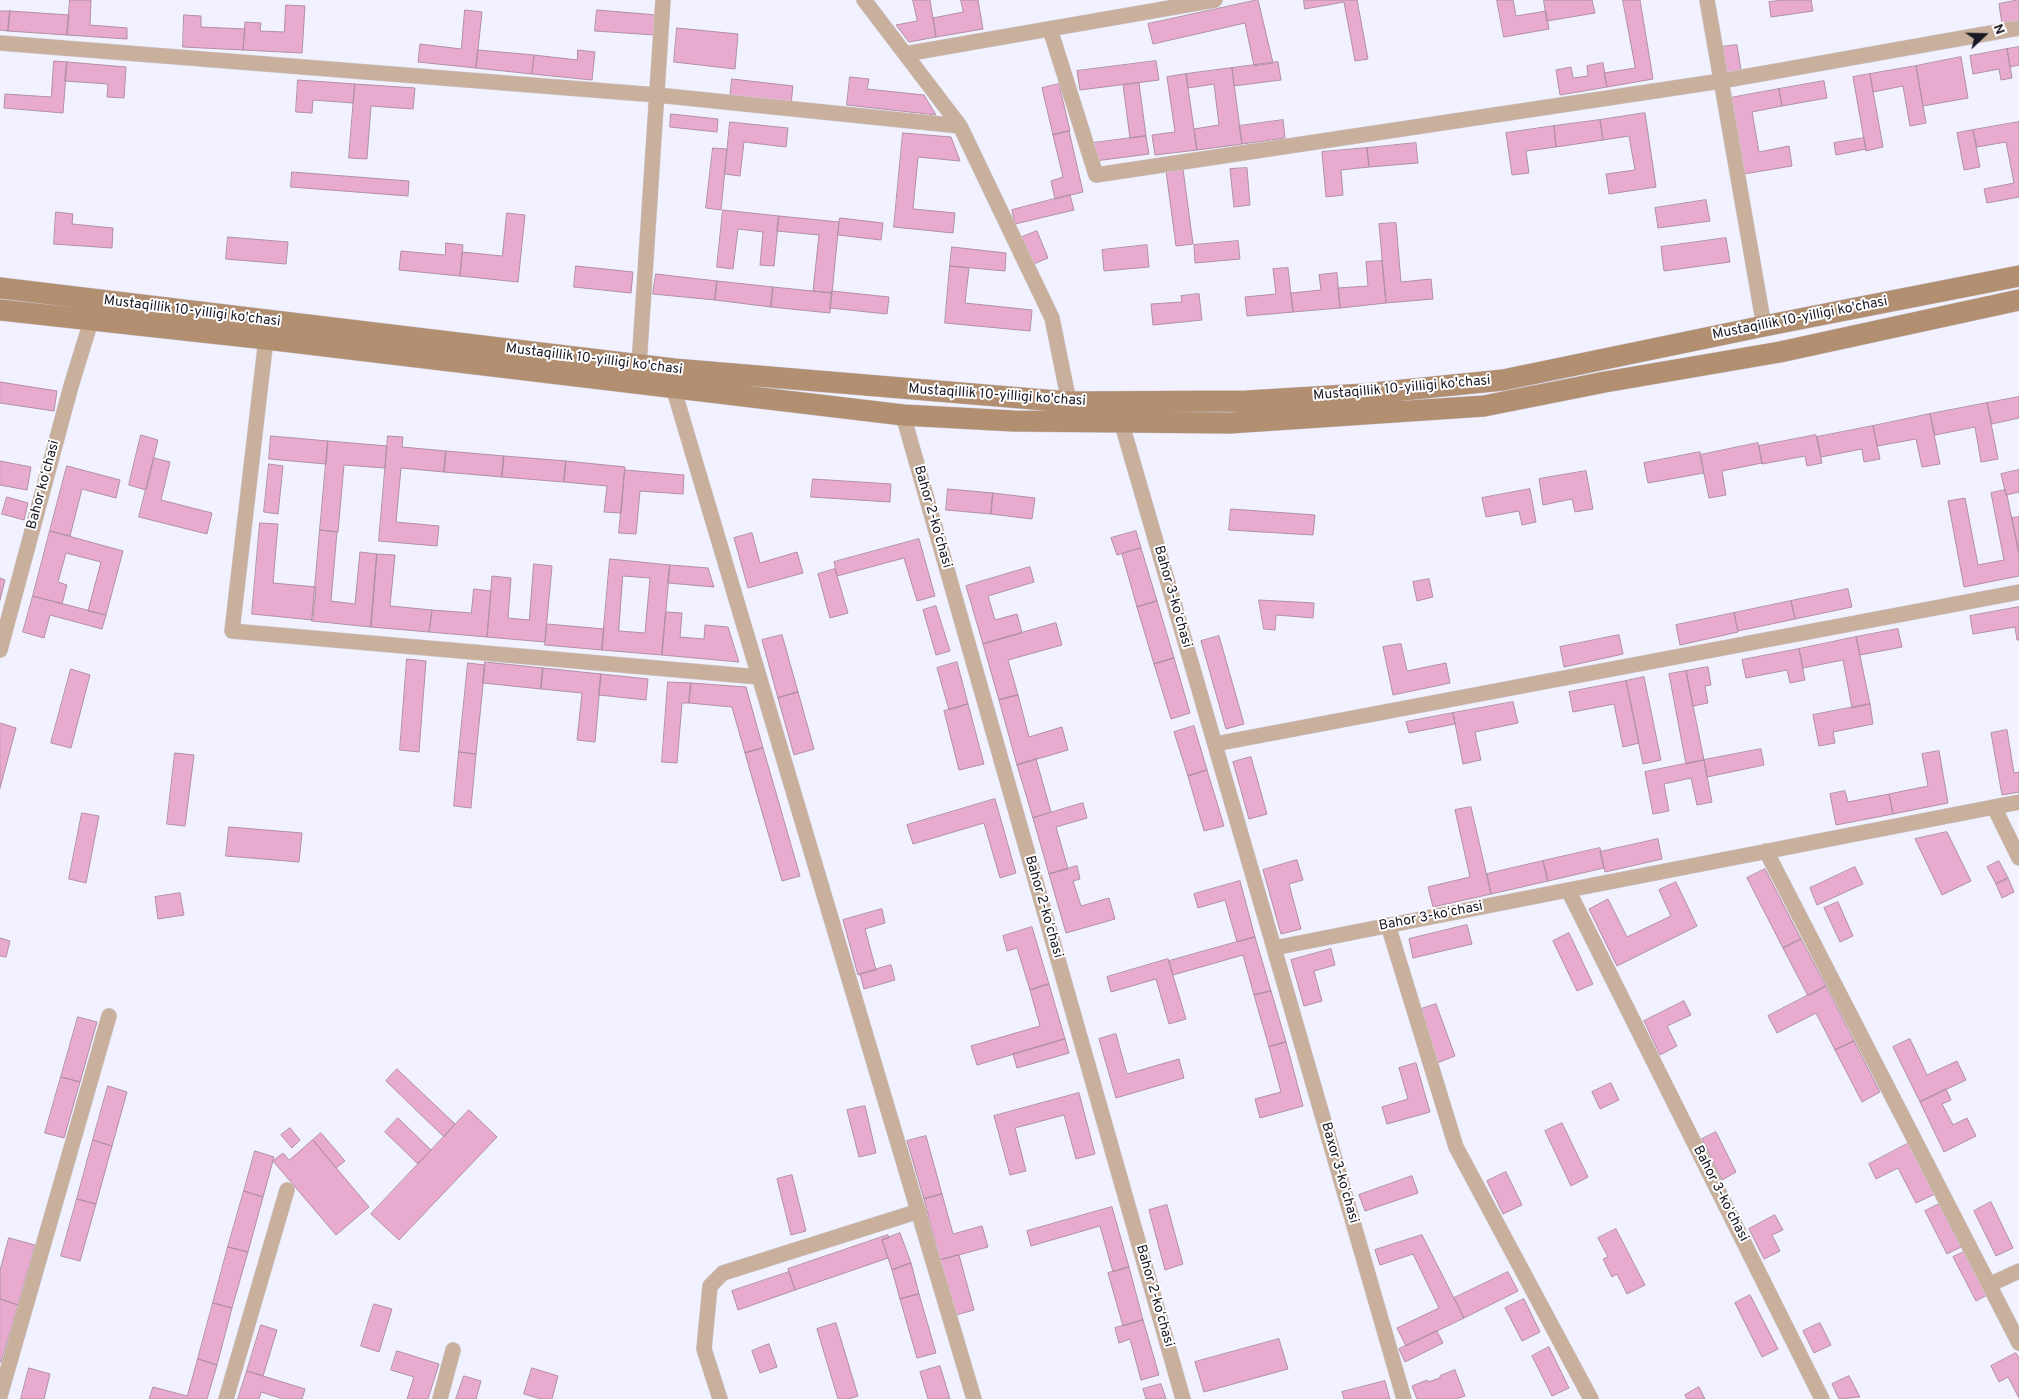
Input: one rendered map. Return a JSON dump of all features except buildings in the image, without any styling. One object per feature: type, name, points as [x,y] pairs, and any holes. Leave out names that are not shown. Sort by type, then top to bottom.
[{"type":"main road","name":"Mustaqillik 10-yilligi ko'chasi","points":[[0,288],[639,366],[1069,402],[1247,401],[1364,394],[1503,380],[2019,276]]},
{"type":"main road","name":"Mustaqillik 10-yilligi ko'chasi","points":[[0,310],[266,339],[903,415],[1013,421],[1230,423],[1484,406],[1605,382],[1780,352],[2019,300]]},
{"type":"street","points":[[639,366],[663,0]]},
{"type":"street","points":[[864,0],[960,126],[1052,318],[1069,402]]},
{"type":"street","points":[[905,54],[1215,0]]},
{"type":"street","points":[[1707,0],[1764,326]]},
{"type":"street","points":[[1050,29],[1096,175],[1721,81],[2019,28]]},
{"type":"street","points":[[0,43],[657,95],[960,126]]},
{"type":"street","name":"Bahor koʻchasi","points":[[0,650],[71,386],[91,321]]},
{"type":"street","points":[[266,339],[232,631],[759,677]]},
{"type":"street","points":[[673,387],[974,1399]]},
{"type":"street","name":"Bahor 2-koʻchasi","points":[[903,415],[1184,1399]]},
{"type":"street","name":"Bahor 3-koʻchasi","points":[[1121,421],[1274,948],[1568,890],[1822,1399]]},
{"type":"street","points":[[1215,744],[2019,592]]},
{"type":"street","points":[[1568,890],[2019,802]]},
{"type":"street","points":[[1994,807],[2019,858]]},
{"type":"street","points":[[1766,851],[2019,1343]]},
{"type":"street","points":[[1388,926],[1456,1147],[1591,1399]]},
{"type":"street","name":"Baxor 3-koʻchasi","points":[[1274,948],[1404,1399]]},
{"type":"street","points":[[0,1396],[109,1016]]},
{"type":"street","points":[[226,1399],[287,1190]]},
{"type":"street","points":[[720,1399],[704,1349],[710,1286],[723,1273],[919,1210]]},
{"type":"street","points":[[1989,1285],[2019,1271]]},
{"type":"street","points":[[440,1399],[452,1350]]}]
